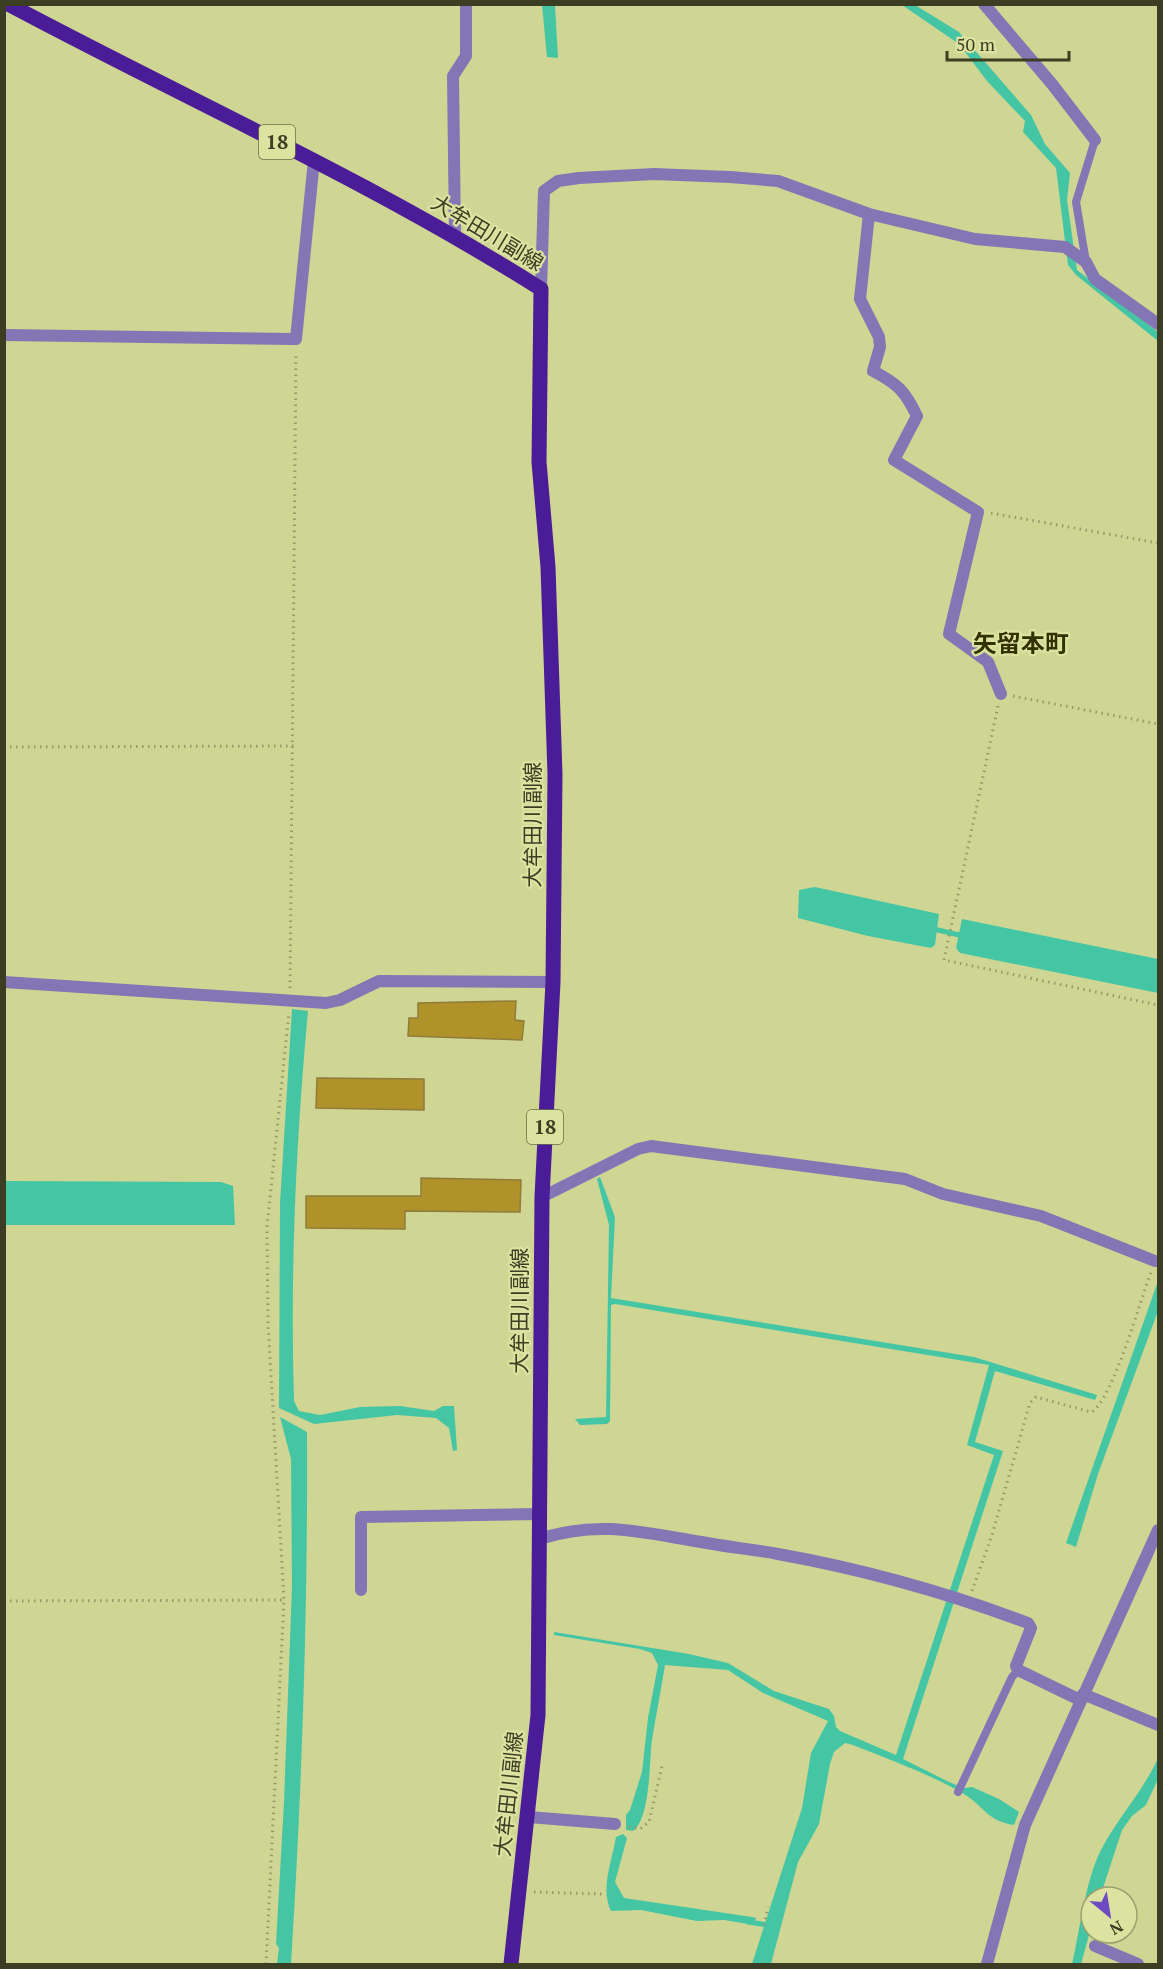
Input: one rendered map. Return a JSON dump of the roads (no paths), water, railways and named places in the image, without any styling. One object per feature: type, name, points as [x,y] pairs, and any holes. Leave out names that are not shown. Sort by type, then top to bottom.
[{"type":"main road","name":"大牟田川副線","points":[[8,4],[314,160],[455,236],[541,289],[539,462],[548,567],[555,774],[553,982],[542,1197],[538,1715],[529,1817],[511,1965]]},
{"type":"street","points":[[455,236],[453,76],[466,56],[466,4]]},
{"type":"street","points":[[984,4],[1046,75],[1095,140]]},
{"type":"street","points":[[4,335],[296,339],[314,160]]},
{"type":"street","points":[[541,289],[544,191],[558,181],[654,174],[778,181],[869,214],[975,239],[1065,247],[1086,262],[1095,279],[1158,324]]},
{"type":"street","points":[[869,214],[861,299],[879,338],[880,347],[873,371],[892,381],[906,394],[916,416],[894,460],[978,512],[949,634],[988,662],[1001,694]]},
{"type":"street","points":[[4,982],[290,1001],[340,1000],[379,981],[553,982]]},
{"type":"street","points":[[542,1197],[638,1149],[651,1146],[904,1179],[943,1194],[1041,1216],[1155,1261]]},
{"type":"street","points":[[361,1590],[361,1517],[540,1514]]},
{"type":"street","points":[[539,1539],[570,1530],[612,1528],[778,1554],[860,1572],[1015,1618],[1031,1628],[1016,1666],[1017,1670],[1081,1697],[1158,1725]]},
{"type":"street","points":[[987,1965],[1025,1825],[1158,1530]]},
{"type":"street","points":[[529,1817],[615,1824]]},
{"type":"street","points":[[1095,1946],[1138,1965]]},
{"type":"lane","points":[[1086,262],[1076,202],[1095,140]]},
{"type":"lane","points":[[957,1792],[1011,1677],[1017,1670]]},
{"type":"water","points":[[542,5],[555,5],[558,58],[547,57]]},
{"type":"water","points":[[902,5],[915,5],[959,32],[1031,115],[1045,144],[1070,173],[1067,200],[1077,270],[1158,332],[1158,341],[1076,275],[1068,265],[1056,168],[1023,132],[1025,121],[987,81],[959,44]]},
{"type":"water","points":[[815,887],[939,914],[935,945],[931,948],[868,936],[798,918],[799,890]]},
{"type":"water","points":[[962,919],[1158,959],[1158,993],[960,953],[956,948]]},
{"type":"water","points":[[292,1009],[308,1011],[295,1206],[294,1401],[299,1411],[320,1415],[360,1407],[400,1406],[434,1411],[443,1406],[454,1406],[457,1450],[453,1451],[449,1428],[436,1418],[397,1415],[314,1424],[279,1408],[280,1203]]},
{"type":"water","points":[[600,1177],[615,1217],[611,1298],[974,1357],[1097,1395],[1095,1400],[995,1371],[975,1442],[1003,1451],[903,1759],[949,1782],[964,1788],[972,1787],[999,1799],[1019,1812],[1014,1825],[992,1817],[964,1794],[938,1780],[845,1743],[834,1752],[819,1824],[798,1862],[771,1964],[752,1964],[802,1808],[811,1753],[828,1721],[763,1693],[728,1670],[665,1665],[652,1740],[646,1802],[639,1824],[633,1831],[626,1830],[626,1815],[630,1810],[642,1772],[648,1718],[658,1665],[652,1653],[640,1649],[554,1635],[554,1632],[689,1654],[728,1663],[774,1691],[829,1709],[840,1731],[896,1755],[994,1455],[967,1445],[989,1365],[615,1304],[611,1305],[610,1421],[607,1424],[580,1425],[575,1419],[606,1417],[609,1225],[597,1179]]},
{"type":"water","points":[[5,1181],[221,1182],[233,1186],[235,1225],[5,1225]]},
{"type":"water","points":[[1158,1281],[1158,1311],[1098,1474],[1076,1547],[1066,1543]]},
{"type":"water","points":[[280,1417],[307,1432],[304,1698],[291,1964],[277,1964],[279,1948],[276,1944],[292,1586],[291,1459]]},
{"type":"water","points":[[1158,1758],[1158,1779],[1146,1805],[1132,1816],[1122,1830],[1104,1885],[1089,1885],[1100,1852]]},
{"type":"water","points":[[623,1834],[627,1838],[615,1882],[624,1898],[752,1917],[756,1918],[754,1925],[724,1920],[697,1921],[641,1910],[611,1911],[607,1894],[608,1875],[616,1837]]},
{"type":"water","points":[[1079,1930],[1079,1945],[1086,1945],[1081,1964],[1072,1964]]},
{"type":"waterway","points":[[938,930],[959,935]]},
{"type":"waterway","points":[[748,1922],[768,1925]]},
{"type":"district","name":"矢留本町","points":[[1021,644]]}]
